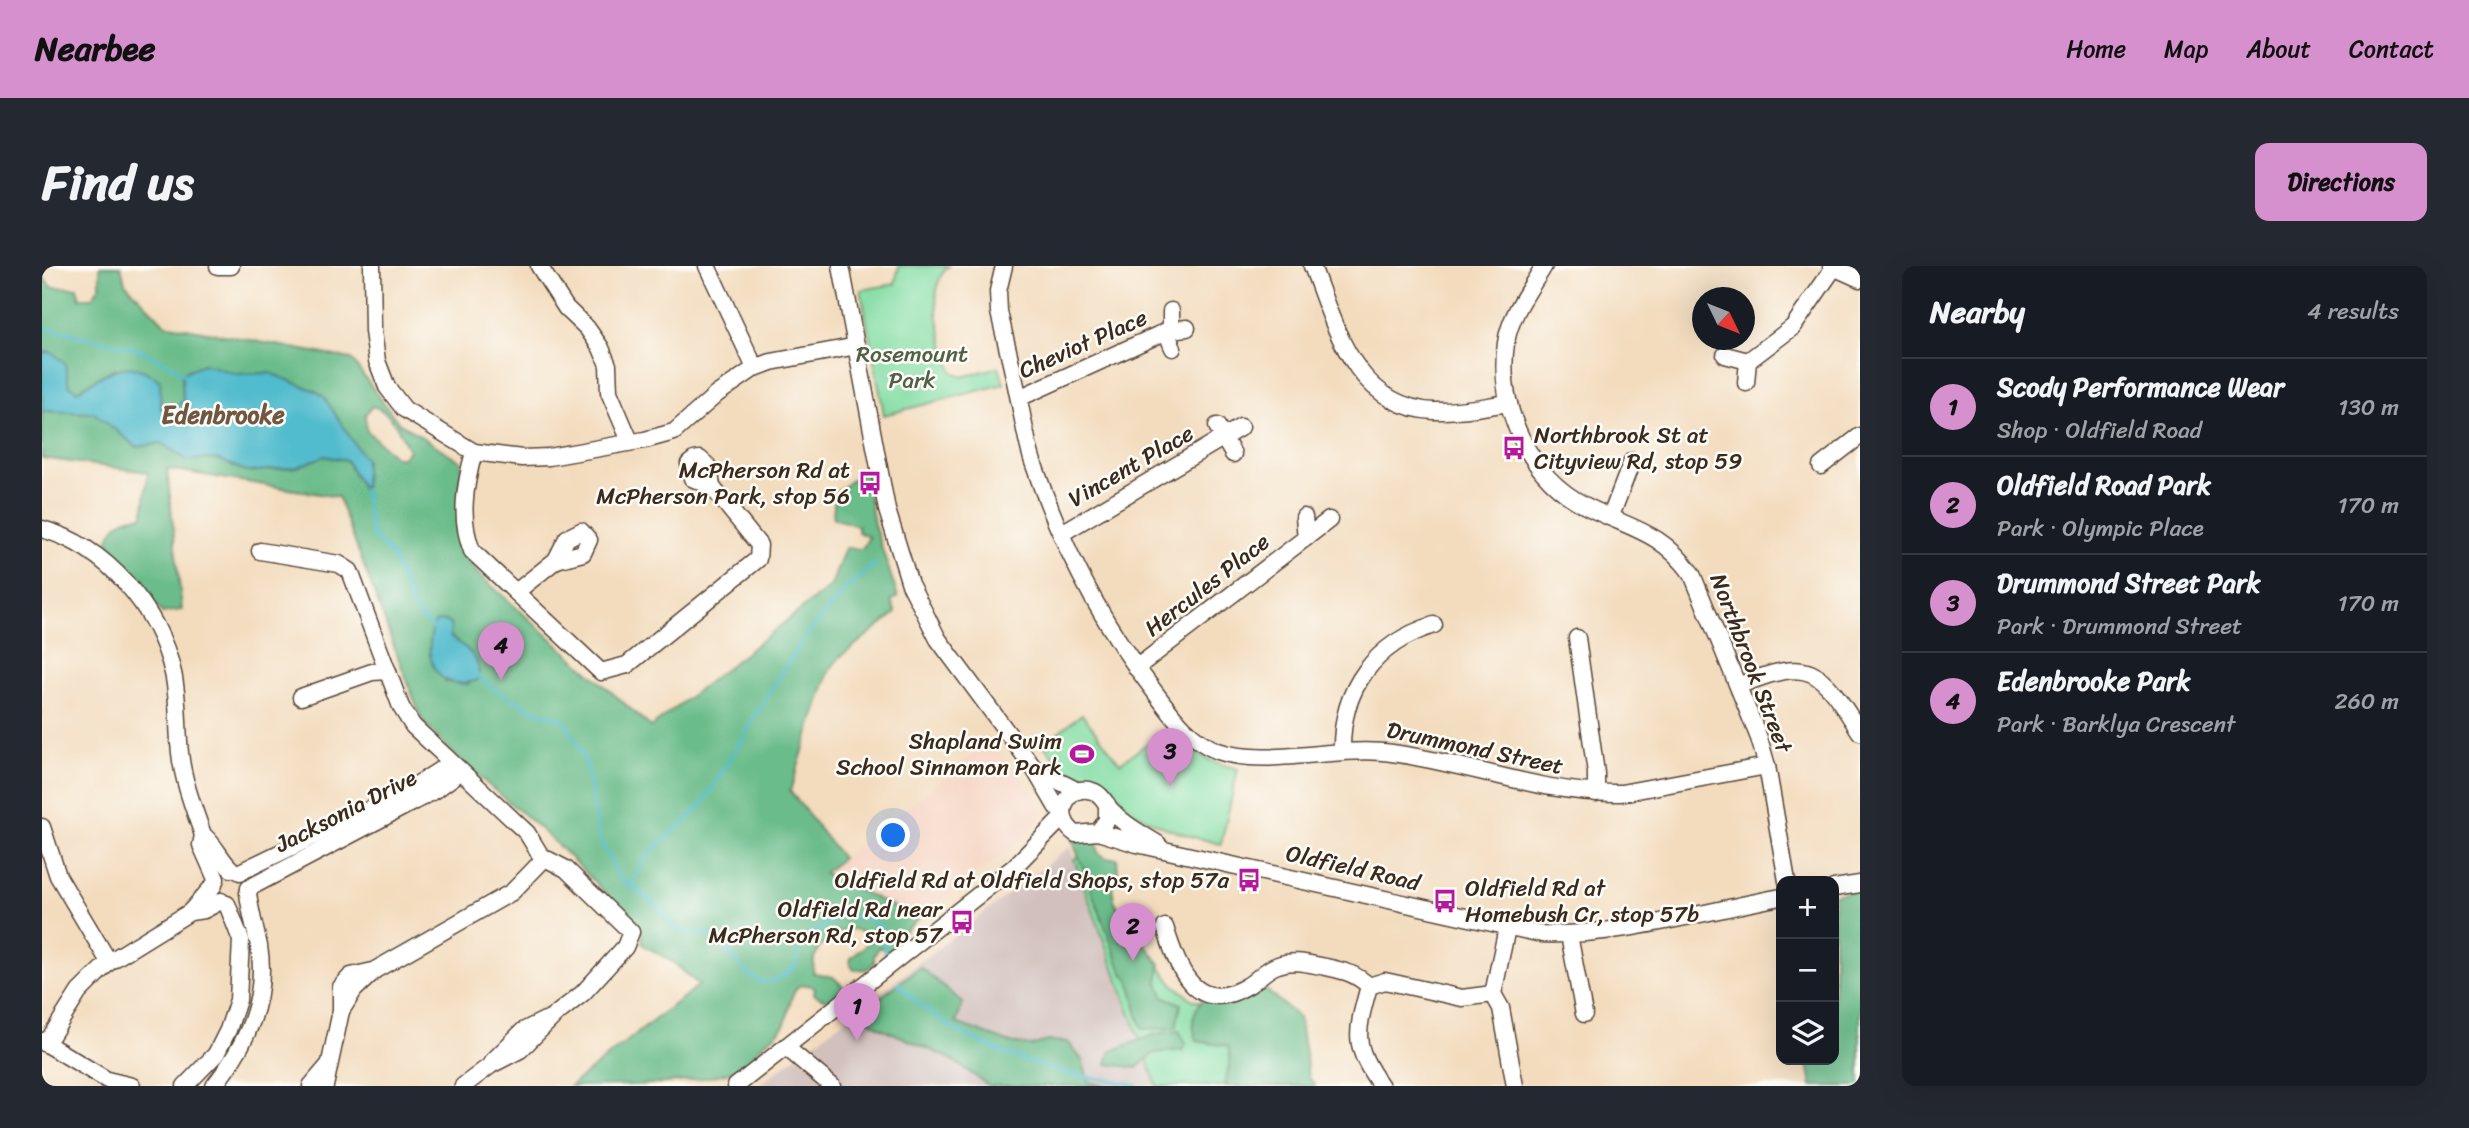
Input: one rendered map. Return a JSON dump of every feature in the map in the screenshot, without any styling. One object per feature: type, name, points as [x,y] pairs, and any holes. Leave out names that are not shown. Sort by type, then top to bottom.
[{"type":"street","points":[[218,266],[231,266]]},
{"type":"street","points":[[372,266],[373,331],[377,360],[387,387],[404,409],[474,452],[522,458],[549,457],[645,440],[674,432],[717,394],[755,368],[771,362],[857,346]]},
{"type":"street","points":[[538,266],[566,308],[587,328],[601,348],[608,365],[609,392],[630,441]]},
{"type":"street","points":[[707,266],[755,368]]},
{"type":"street","points":[[841,266],[887,510],[911,584],[938,639],[1033,767],[1065,820],[1084,836],[1098,832],[1107,820],[1107,804],[1092,791],[1078,791],[1033,767]]},
{"type":"street","name":"Drummond Street","points":[[1004,266],[998,291],[999,312],[1032,460],[1093,603],[1136,668],[1188,733],[1217,751],[1252,757],[1342,750],[1396,753],[1561,790],[1596,793],[1621,793],[1767,766]]},
{"type":"street","points":[[1312,266],[1345,352],[1360,373],[1380,391],[1403,403],[1433,411],[1509,402]]},
{"type":"street","name":"Northbrook Street","points":[[1544,266],[1520,306],[1506,340],[1509,402],[1520,436],[1548,477],[1569,496],[1657,537],[1677,554],[1703,597],[1767,766],[1786,876]]},
{"type":"street","points":[[1746,383],[1748,361],[1793,327],[1832,267],[1860,279]]},
{"type":"street","name":"Cheviot Place","points":[[1171,311],[1175,330],[1173,348]]},
{"type":"street","name":"Cheviot Place","points":[[1019,398],[1175,330]]},
{"type":"street","points":[[1725,355],[1748,361]]},
{"type":"street","name":"Vincent Place","points":[[1062,533],[1220,432],[1241,428]]},
{"type":"street","name":"Vincent Place","points":[[1220,432],[1233,454]]},
{"type":"street","points":[[1821,466],[1860,436]]},
{"type":"street","points":[[474,452],[464,500],[468,543],[482,562],[601,672],[627,665],[758,559],[759,545],[712,487]]},
{"type":"street","points":[[1611,516],[1632,461]]},
{"type":"street","name":"Hercules Place","points":[[1304,517],[1310,534]]},
{"type":"street","name":"Hercules Place","points":[[1136,668],[1310,534],[1331,528]]},
{"type":"street","points":[[42,529],[71,540],[105,562],[130,587],[150,615],[165,644],[173,674],[180,753],[203,835],[201,845],[241,940],[238,1000],[228,1030],[216,1054],[185,1086]]},
{"type":"street","points":[[260,551],[339,564],[350,571],[405,716],[456,768],[529,835],[541,855],[566,869],[629,927],[631,936],[583,993],[554,1016],[520,1050],[487,1067],[463,1086]]},
{"type":"street","points":[[516,592],[556,560]]},
{"type":"street","points":[[1342,750],[1342,726],[1352,689],[1369,664],[1390,645],[1434,625]]},
{"type":"street","points":[[1577,638],[1596,772],[1596,793]]},
{"type":"street","points":[[1738,686],[1782,669],[1799,667],[1814,673],[1860,732]]},
{"type":"street","points":[[301,697],[372,672],[388,671]]},
{"type":"street","name":"Jacksonia Drive","points":[[236,870],[456,768]]},
{"type":"street","name":"Jacksonia Drive","points":[[249,890],[434,792],[456,768]]},
{"type":"street","points":[[738,1086],[1014,867],[1065,820],[1067,799],[1078,791]]},
{"type":"street","name":"Oldfield Road","points":[[1107,804],[1124,822],[1163,847]]},
{"type":"street","points":[[42,827],[58,876],[109,962]]},
{"type":"street","name":"Oldfield Road","points":[[1098,832],[1137,844],[1163,847],[1507,928],[1564,935],[1776,898]]},
{"type":"street","points":[[203,835],[211,841],[222,861],[247,878],[261,971],[258,1000],[250,1031],[237,1057],[214,1086]]},
{"type":"street","points":[[325,1086],[341,1011],[356,987],[375,970],[515,890],[541,855]]},
{"type":"street","points":[[132,1086],[107,1080],[44,1042],[79,992],[109,962],[190,912],[223,872],[236,870]]},
{"type":"street","points":[[1839,887],[1860,884]]},
{"type":"street","points":[[190,912],[242,901],[249,890]]},
{"type":"street","points":[[1165,927],[1183,976],[1207,994],[1232,993],[1249,986],[1265,971],[1297,961],[1356,974],[1369,986]]},
{"type":"street","points":[[1507,928],[1493,994],[1500,1008],[1515,1086]]},
{"type":"street","points":[[1564,935],[1578,1012]]},
{"type":"street","points":[[1369,986],[1385,981],[1462,998],[1493,994]]},
{"type":"street","points":[[1369,986],[1359,1024],[1358,1044],[1362,1058],[1381,1086]]},
{"type":"street","points":[[787,1048],[832,1086]]},
{"type":"street","points":[[311,1086],[328,1066]]},
{"type":"shaded area","points":[[991,741],[1035,796],[1040,810],[1037,823],[1015,845],[918,919],[824,872]]},
{"type":"shaded area","points":[[1070,847],[1157,1086],[758,1086]]},
{"type":"green space","points":[[100,266],[121,266],[125,283],[165,324],[351,359],[398,422],[462,462],[458,547],[477,573],[651,727],[831,586],[845,548],[862,549],[869,537],[858,532],[858,526],[833,518],[835,493],[865,470],[874,525],[898,597],[891,601],[896,613],[840,657],[829,671],[790,791],[842,858],[824,873],[918,919],[897,938],[899,946],[895,954],[879,947],[874,963],[867,969],[854,970],[850,964],[851,958],[873,939],[872,935],[853,929],[836,932],[837,940],[820,946],[814,958],[813,973],[833,977],[843,986],[840,991],[830,999],[823,999],[814,994],[815,988],[799,986],[792,996],[784,1025],[760,1047],[748,1065],[730,1072],[686,1081],[570,1086],[699,985],[674,963],[642,944],[643,934],[596,883],[546,834],[449,750],[421,718],[338,497],[167,469],[182,610],[162,613],[108,543],[116,526],[130,518],[143,516],[148,472],[42,458],[42,411],[94,413],[137,447],[161,443],[187,460],[216,459],[248,472],[297,467],[324,456],[346,460],[364,491],[365,460],[270,373],[237,374],[203,364],[182,373],[183,401],[173,411],[160,409],[160,381],[114,368],[77,391],[69,385],[51,352],[42,353],[42,276],[51,287],[77,288],[80,298],[92,298],[100,286]],"holes":[[[372,406],[385,413],[399,431],[409,451],[403,457],[395,457],[367,431],[365,415]],[[446,621],[451,625],[449,636],[472,655],[473,665],[468,684],[445,682]]]},
{"type":"green space","name":"Rosemount Park","points":[[899,266],[949,266],[941,275],[936,301],[952,371],[962,377],[999,367],[1004,384],[884,415],[861,290],[895,284]]},
{"type":"green space","points":[[1082,714],[1120,763],[1169,728],[1199,755],[1238,769],[1221,844],[1154,823],[1133,811],[1101,783],[1084,777],[1069,776],[1043,744]]},
{"type":"green space","points":[[1096,835],[1098,853],[1106,858],[1117,858],[1118,875],[1112,887],[1115,904],[1160,964],[1158,982],[1163,996],[1181,1004],[1176,1028],[1143,1029],[1140,1022],[1133,991],[1122,972],[1072,839]]},
{"type":"green space","points":[[1085,854],[1138,938],[1173,984],[1193,1000],[1229,1010],[1311,1086],[1157,1086],[1074,859]]},
{"type":"green space","points":[[1860,890],[1860,1086],[1812,1086],[1807,1065],[1839,1065],[1839,894]]},
{"type":"green space","points":[[920,967],[963,1003],[956,1023],[1011,1043],[1031,1046],[1047,1041],[1068,1042],[1082,1060],[1089,1082],[1105,1086],[989,1086],[951,1059],[879,1027],[860,1013]]},
{"type":"green space","points":[[1266,990],[1299,1018],[1309,1077],[1315,1086],[1228,1086],[1225,1084],[1230,1059],[1228,1046],[1197,1041],[1193,1018],[1204,999],[1220,1005]]},
{"type":"green space","points":[[1179,1031],[1186,1043],[1183,1050],[1154,1053],[1137,1068],[1107,1064],[1111,1051],[1156,1034]]},
{"type":"water","points":[[51,352],[65,363],[69,385],[77,391],[118,369],[138,369],[149,373],[160,381],[161,409],[172,411],[183,401],[182,373],[204,364],[237,374],[270,373],[316,391],[324,397],[365,460],[364,492],[346,460],[324,456],[297,467],[248,472],[217,459],[187,460],[161,443],[137,447],[94,413],[42,411],[42,353]]},
{"type":"water","points":[[446,621],[451,626],[450,636],[475,659],[479,672],[478,680],[451,682],[435,670],[431,660],[431,635],[435,622]]},
{"type":"waterway","points":[[42,327],[140,350],[176,368],[184,375]]},
{"type":"waterway","points":[[364,490],[372,535],[391,554],[415,611],[436,631]]},
{"type":"waterway","points":[[631,887],[637,872],[653,849],[703,803],[800,645],[822,616],[875,564]]},
{"type":"waterway","points":[[477,675],[498,692],[536,711],[564,720],[586,761],[599,839],[620,878],[662,909],[672,926],[678,930],[711,935],[746,972],[767,982],[779,978],[793,968],[803,938],[843,915],[869,919],[883,930],[886,960]]},
{"type":"waterway","points":[[899,984],[936,1017],[998,1051],[1068,1073],[1137,1086]]},
{"type":"place","name":"Northbrook St at Cityview Rd, stop 59","points":[[1514,448]]},
{"type":"place","name":"McPherson Rd at McPherson Park, stop 56","points":[[870,483]]},
{"type":"place","name":"Edenbrooke Park","points":[[501,680]]},
{"type":"place","name":"Shapland Swim School Sinnamon Park","points":[[1082,754]]},
{"type":"place","name":"Drummond Street Park","points":[[1170,786]]},
{"type":"place","name":"Oldfield Rd at Oldfield Shops, stop 57a","points":[[1249,880]]},
{"type":"place","name":"Oldfield Rd at Homebush Cr, stop 57b","points":[[1445,901]]},
{"type":"place","name":"Oldfield Rd near McPherson Rd, stop 57","points":[[962,922]]},
{"type":"place","name":"Oldfield Road Park","points":[[1133,961]]},
{"type":"place","name":"Scody Performance Wear","points":[[857,1041]]},
{"type":"district","name":"Edenbrooke","points":[[223,415]]}]
